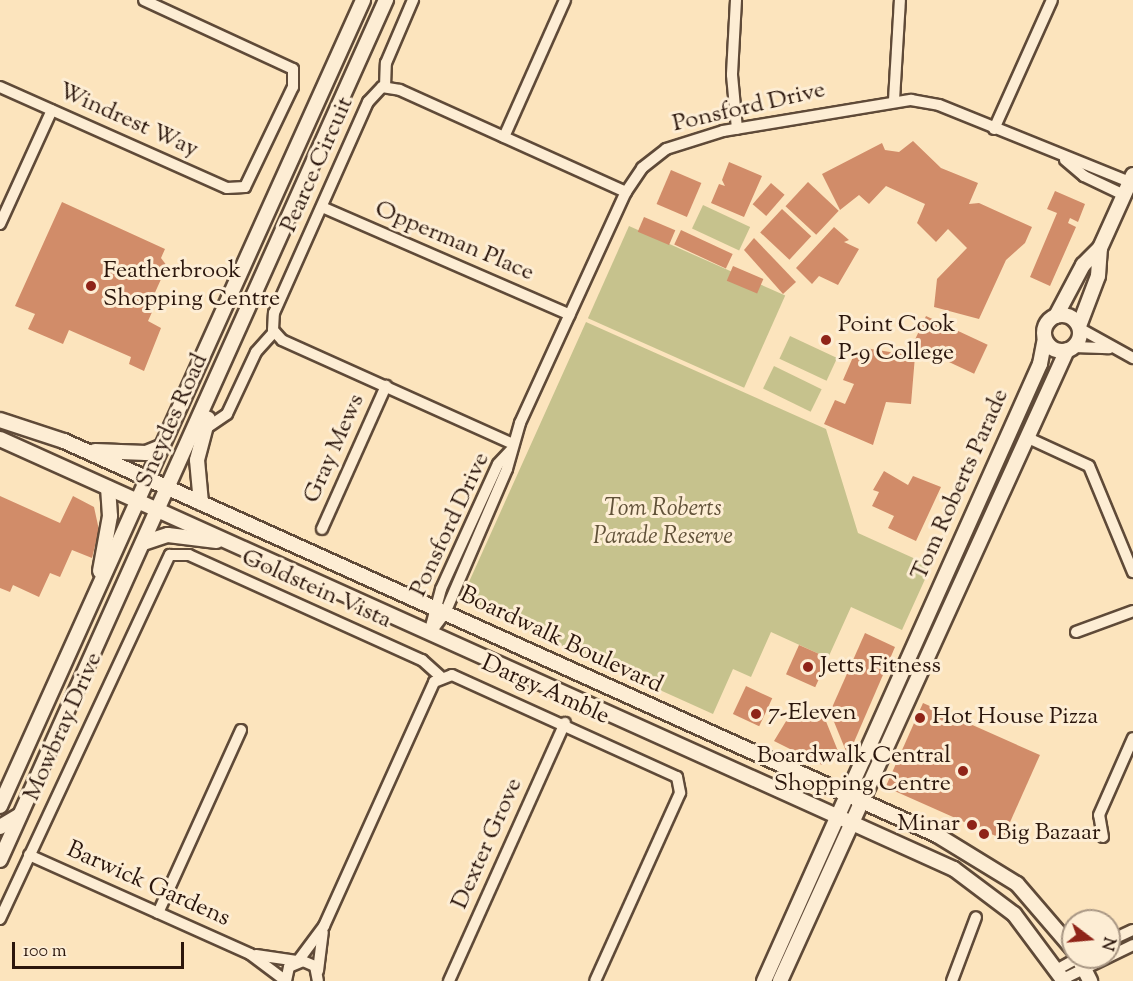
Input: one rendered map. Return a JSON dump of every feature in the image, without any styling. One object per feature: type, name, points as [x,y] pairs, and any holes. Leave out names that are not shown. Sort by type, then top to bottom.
[{"type":"main road","name":"Sneydes Road","points":[[1,803],[164,446],[363,0]]},
{"type":"main road","name":"Sneydes Road","points":[[0,860],[142,543],[198,433],[225,361],[386,0]]},
{"type":"main road","points":[[1100,248],[1083,265],[1056,316],[1045,328],[1046,339],[1052,348],[1071,349],[1098,276],[1100,248],[1129,184]]},
{"type":"main road","points":[[235,288],[256,277],[279,240]]},
{"type":"main road","points":[[1056,316],[1072,318],[1079,327]]},
{"type":"main road","name":"Tom Roberts Parade","points":[[765,981],[1040,364],[1046,339]]},
{"type":"main road","name":"Tom Roberts Parade","points":[[780,981],[1026,437],[1071,349]]},
{"type":"main road","name":"Boardwalk Boulevard","points":[[0,420],[84,450],[169,487],[861,801],[994,866],[1048,914],[1061,932]]},
{"type":"main road","points":[[198,433],[197,466],[201,503]]},
{"type":"main road","name":"Boardwalk Boulevard","points":[[0,439],[969,877],[1014,914],[1061,976]]},
{"type":"main road","points":[[84,450],[137,454],[164,446]]},
{"type":"main road","points":[[94,599],[110,516],[108,488]]},
{"type":"main road","points":[[142,543],[174,536],[233,544]]},
{"type":"main road","points":[[912,647],[933,642]]},
{"type":"main road","points":[[899,677],[914,684]]},
{"type":"main road","points":[[0,827],[20,815]]},
{"type":"street","name":"Windrest Way","points":[[0,87],[240,190],[251,182],[293,87],[293,69],[144,0]]},
{"type":"street","points":[[385,87],[386,63],[413,0]]},
{"type":"street","points":[[504,138],[565,0]]},
{"type":"street","points":[[736,0],[732,56],[737,129]]},
{"type":"street","points":[[894,100],[900,0]]},
{"type":"street","points":[[994,129],[1052,0]]},
{"type":"street","name":"Pearce Circuit","points":[[274,332],[274,313],[370,99],[385,87],[626,192]]},
{"type":"street","name":"Ponsford Drive","points":[[430,633],[498,464],[512,448],[626,192],[642,168],[666,148],[737,129],[894,100],[939,105],[1065,160],[1129,184]]},
{"type":"street","points":[[0,224],[52,110]]},
{"type":"street","name":"Opperman Place","points":[[322,207],[570,315]]},
{"type":"street","points":[[1079,327],[1112,349],[1133,358]]},
{"type":"street","points":[[198,433],[227,414],[256,352],[274,332],[512,448]]},
{"type":"street","points":[[1071,349],[1112,349]]},
{"type":"street","name":"Gray Mews","points":[[322,529],[386,386]]},
{"type":"street","points":[[1026,437],[1089,466],[1133,572]]},
{"type":"street","name":"Goldstein Vista","points":[[170,555],[189,555],[422,660],[440,676]]},
{"type":"street","name":"Mowbray Drive","points":[[0,919],[170,555]]},
{"type":"street","points":[[1076,632],[1133,611]]},
{"type":"street","points":[[286,981],[288,968],[298,961],[324,926],[440,676]]},
{"type":"street","name":"Dargy Amble","points":[[440,676],[463,678],[565,723],[670,771],[681,786],[595,981]]},
{"type":"street","name":"Dexter Grove","points":[[449,981],[565,723]]},
{"type":"street","points":[[158,913],[241,730]]},
{"type":"street","points":[[1103,837],[1099,816],[1133,738]]},
{"type":"street","name":"Barwick Gardens","points":[[29,855],[250,954],[286,981]]},
{"type":"street","points":[[952,981],[976,917]]},
{"type":"street","points":[[320,977],[324,926]]},
{"type":"street","points":[[1061,976],[1088,976],[1133,945]]},
{"type":"street","name":"Barwick Gardens","points":[[250,954],[310,963],[320,977]]},
{"type":"green space","points":[[703,205],[750,227],[739,251],[692,229]]},
{"type":"green space","points":[[629,226],[785,296],[744,388],[588,318]]},
{"type":"green space","name":"Tom Roberts Parade Reserve","points":[[586,322],[826,429],[858,533],[931,566],[902,630],[851,607],[828,658],[771,632],[751,677],[733,669],[713,714],[469,604],[464,593]]},
{"type":"green space","points":[[790,336],[837,358],[827,381],[779,359]]},
{"type":"green space","points":[[774,366],[822,389],[811,412],[763,388]]},
{"type":"building","points":[[913,141],[941,168],[978,183],[969,204],[979,203],[1032,227],[1025,243],[1006,260],[979,319],[934,307],[937,279],[967,248],[948,229],[936,242],[917,223],[925,204],[886,186],[869,204],[859,195],[840,210],[822,174],[882,143],[885,150],[899,152]]},
{"type":"building","points":[[729,162],[762,176],[744,217],[711,203],[719,184],[725,186],[722,180]]},
{"type":"building","points":[[671,170],[701,183],[687,217],[657,204]]},
{"type":"building","points":[[808,182],[839,211],[816,235],[785,206]]},
{"type":"building","points":[[771,183],[785,195],[766,216],[753,204]]},
{"type":"building","points":[[1055,191],[1085,204],[1078,222],[1070,218],[1068,223],[1076,227],[1050,286],[1030,277],[1057,213],[1047,209]]},
{"type":"building","name":"Featherbrook Shopping Centre","points":[[62,202],[165,249],[161,258],[167,266],[148,308],[153,310],[148,321],[161,328],[144,371],[129,364],[131,357],[69,330],[63,344],[28,329],[35,314],[15,306]]},
{"type":"building","points":[[782,209],[811,236],[789,260],[760,232]]},
{"type":"building","points":[[644,217],[675,230],[669,245],[638,232]]},
{"type":"building","points":[[834,227],[849,240],[844,242],[859,249],[838,285],[819,276],[812,284],[796,268]]},
{"type":"building","points":[[681,230],[733,254],[726,269],[674,245]]},
{"type":"building","points":[[754,238],[796,282],[783,294],[744,250]]},
{"type":"building","points":[[733,266],[763,279],[757,294],[727,281]]},
{"type":"building","points":[[926,316],[988,345],[974,374],[912,345]]},
{"type":"building","points":[[865,348],[915,356],[911,404],[886,402],[873,445],[824,424],[835,400],[845,404],[854,384],[843,380],[853,357]]},
{"type":"building","points":[[884,471],[908,485],[913,476],[941,487],[916,541],[888,528],[894,516],[872,506],[879,492],[873,490]]},
{"type":"building","points":[[0,496],[60,523],[73,496],[94,507],[99,530],[92,558],[72,550],[60,577],[50,573],[39,597],[13,585],[10,592],[0,588]]},
{"type":"building","points":[[865,633],[895,647],[848,756],[830,712]]},
{"type":"building","points":[[799,645],[828,658],[815,687],[786,674]]},
{"type":"building","points":[[746,686],[772,698],[759,726],[733,714]]},
{"type":"building","name":"Boardwalk Central Shopping Centre","points":[[923,703],[1040,755],[1003,839],[886,787]]},
{"type":"building","points":[[791,713],[804,718],[823,714],[840,756],[822,765],[774,741]]},
{"type":"place","name":"Featherbrook Shopping Centre","points":[[91,286]]},
{"type":"place","name":"Point Cook P-9 College","points":[[826,340]]},
{"type":"place","name":"Jetts Fitness","points":[[808,667]]},
{"type":"place","name":"7-Eleven","points":[[756,714]]},
{"type":"place","name":"Hot House Pizza","points":[[920,718]]},
{"type":"place","name":"Boardwalk Central Shopping Centre","points":[[963,771]]},
{"type":"place","name":"Minar","points":[[972,825]]},
{"type":"place","name":"Big Bazaar","points":[[984,834]]}]
